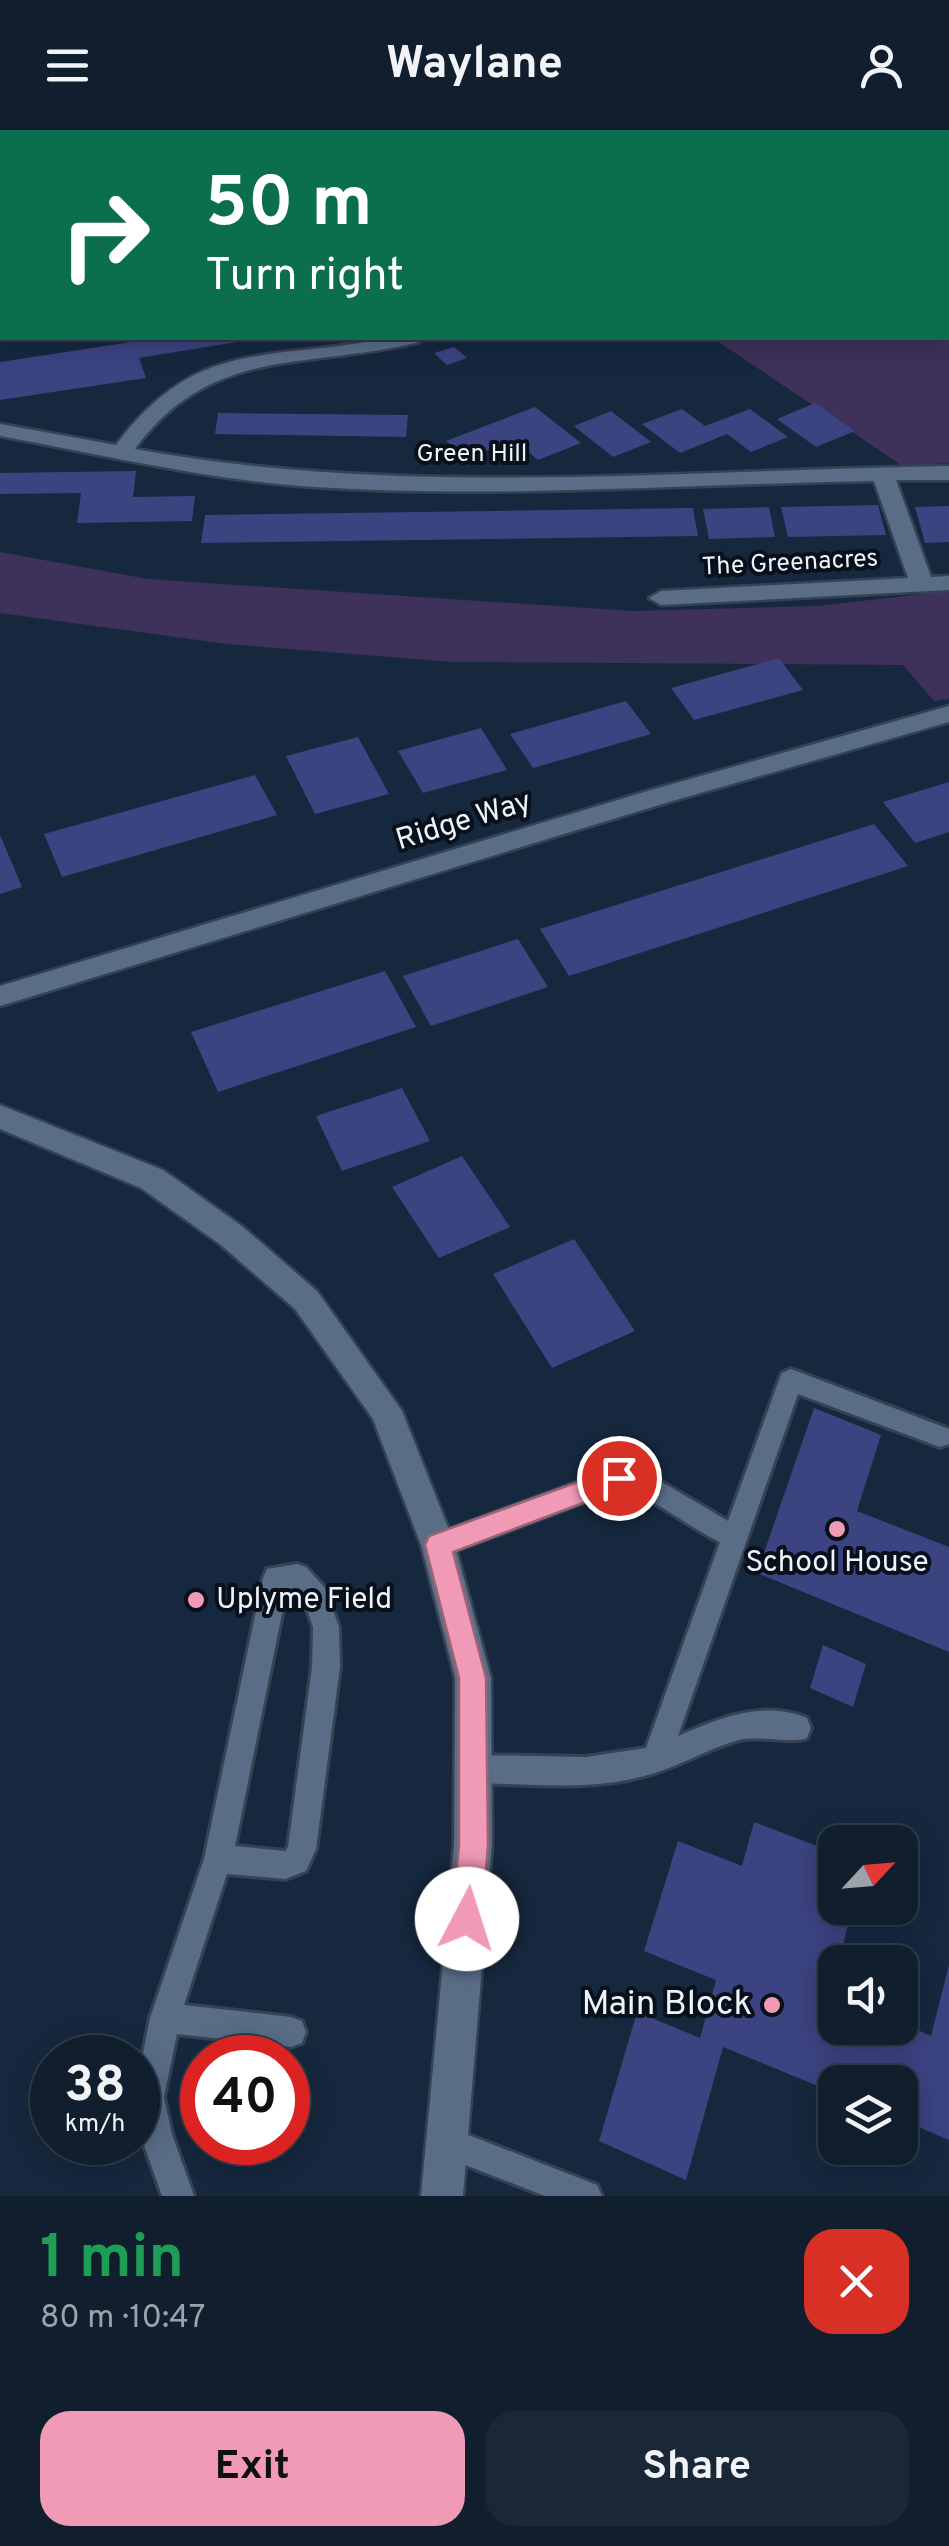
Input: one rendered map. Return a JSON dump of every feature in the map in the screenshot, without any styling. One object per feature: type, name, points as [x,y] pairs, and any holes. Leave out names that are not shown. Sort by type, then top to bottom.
[{"type":"street","points":[[122,452],[152,413],[180,390],[217,371],[250,362],[359,350],[403,340]]},
{"type":"street","name":"Green Hill","points":[[0,430],[225,471],[383,482],[949,474]]},
{"type":"street","name":"The Greenacres","points":[[883,474],[922,586]]},
{"type":"street","name":"The Greenacres","points":[[661,598],[949,583]]},
{"type":"street","name":"Ridge Way","points":[[0,996],[660,796],[949,714]]},
{"type":"street","points":[[0,1117],[152,1179],[232,1236],[306,1300],[386,1411],[438,1545],[473,1678],[474,1845],[442,2196]]},
{"type":"lane","points":[[656,1759],[791,1380],[940,1436]]},
{"type":"lane","points":[[438,1545],[619,1478],[636,1480],[702,1522],[736,1536]]},
{"type":"lane","points":[[178,2196],[156,2134],[149,2097],[165,2018],[218,1859],[276,1578],[296,1576],[316,1597],[326,1627],[326,1668],[302,1849],[296,1860],[285,1865],[218,1859]]},
{"type":"lane","points":[[474,1769],[612,1768],[656,1759],[742,1728],[779,1723],[796,1728]]},
{"type":"lane","points":[[165,2018],[290,2032]]},
{"type":"lane","points":[[448,2143],[586,2196]]},
{"type":"shaded area","points":[[716,340],[949,340],[949,463],[901,465]]},
{"type":"shaded area","points":[[0,552],[148,579],[633,611],[817,606],[949,591],[949,699],[934,701],[903,665],[454,662],[227,644],[0,613]]},
{"type":"building","points":[[145,340],[249,340],[139,358],[146,378],[0,400],[0,362]]},
{"type":"building","points":[[454,347],[467,358],[447,365],[434,353]]},
{"type":"building","points":[[815,403],[855,431],[816,447],[777,419]]},
{"type":"building","points":[[535,407],[581,443],[538,460],[514,440],[466,459],[446,441]]},
{"type":"building","points":[[682,409],[705,426],[750,409],[788,437],[751,452],[727,434],[680,453],[642,424]]},
{"type":"building","points":[[611,411],[651,442],[613,457],[574,426]]},
{"type":"building","points":[[218,413],[408,415],[406,437],[215,434]]},
{"type":"building","points":[[136,471],[133,497],[195,496],[192,521],[77,523],[81,493],[0,494],[0,473]]},
{"type":"building","points":[[878,505],[886,535],[788,537],[781,507]]},
{"type":"building","points":[[949,506],[949,542],[925,543],[915,507]]},
{"type":"building","points":[[769,507],[775,537],[709,539],[703,509]]},
{"type":"building","points":[[693,508],[698,536],[201,543],[205,515]]},
{"type":"building","points":[[779,658],[803,690],[694,720],[671,688]]},
{"type":"building","points":[[626,701],[651,734],[533,768],[510,734]]},
{"type":"building","points":[[481,728],[507,770],[423,793],[398,751]]},
{"type":"building","points":[[358,737],[389,794],[315,814],[286,756]]},
{"type":"building","points":[[255,775],[277,815],[62,877],[44,834]]},
{"type":"building","points":[[949,782],[949,832],[915,843],[883,802]]},
{"type":"building","points":[[874,824],[908,866],[569,976],[540,929]]},
{"type":"building","points":[[0,835],[22,887],[0,894]]},
{"type":"building","points":[[518,939],[548,987],[431,1026],[403,976]]},
{"type":"building","points":[[385,971],[416,1027],[218,1092],[191,1032]]},
{"type":"building","points":[[402,1088],[430,1141],[342,1171],[316,1116]]},
{"type":"building","points":[[462,1156],[510,1227],[439,1258],[392,1187]]},
{"type":"building","points":[[574,1239],[635,1331],[552,1368],[493,1274]]},
{"type":"building","name":"School House","points":[[814,1408],[881,1435],[857,1511],[949,1547],[949,1652],[757,1573]]},
{"type":"building","points":[[823,1645],[866,1664],[853,1707],[810,1688]]},
{"type":"building","name":"Main Block","points":[[754,1822],[818,1846],[818,1925],[848,1925],[843,1945],[818,1945],[818,2045],[918,2045],[918,2030],[931,2036],[949,1965],[949,2140],[918,2127],[918,2065],[818,2065],[818,2086],[723,2047],[686,2180],[599,2141],[637,2012],[700,2038],[716,1980],[644,1951],[678,1841],[742,1866]]},
{"type":"place","name":"School House","points":[[837,1529]]},
{"type":"place","name":"Uplyme Field","points":[[196,1600]]},
{"type":"place","name":"Main Block","points":[[772,2005]]},
{"type":"route","points":[[467,1919],[474,1845],[473,1678],[438,1545],[619,1478]]}]
